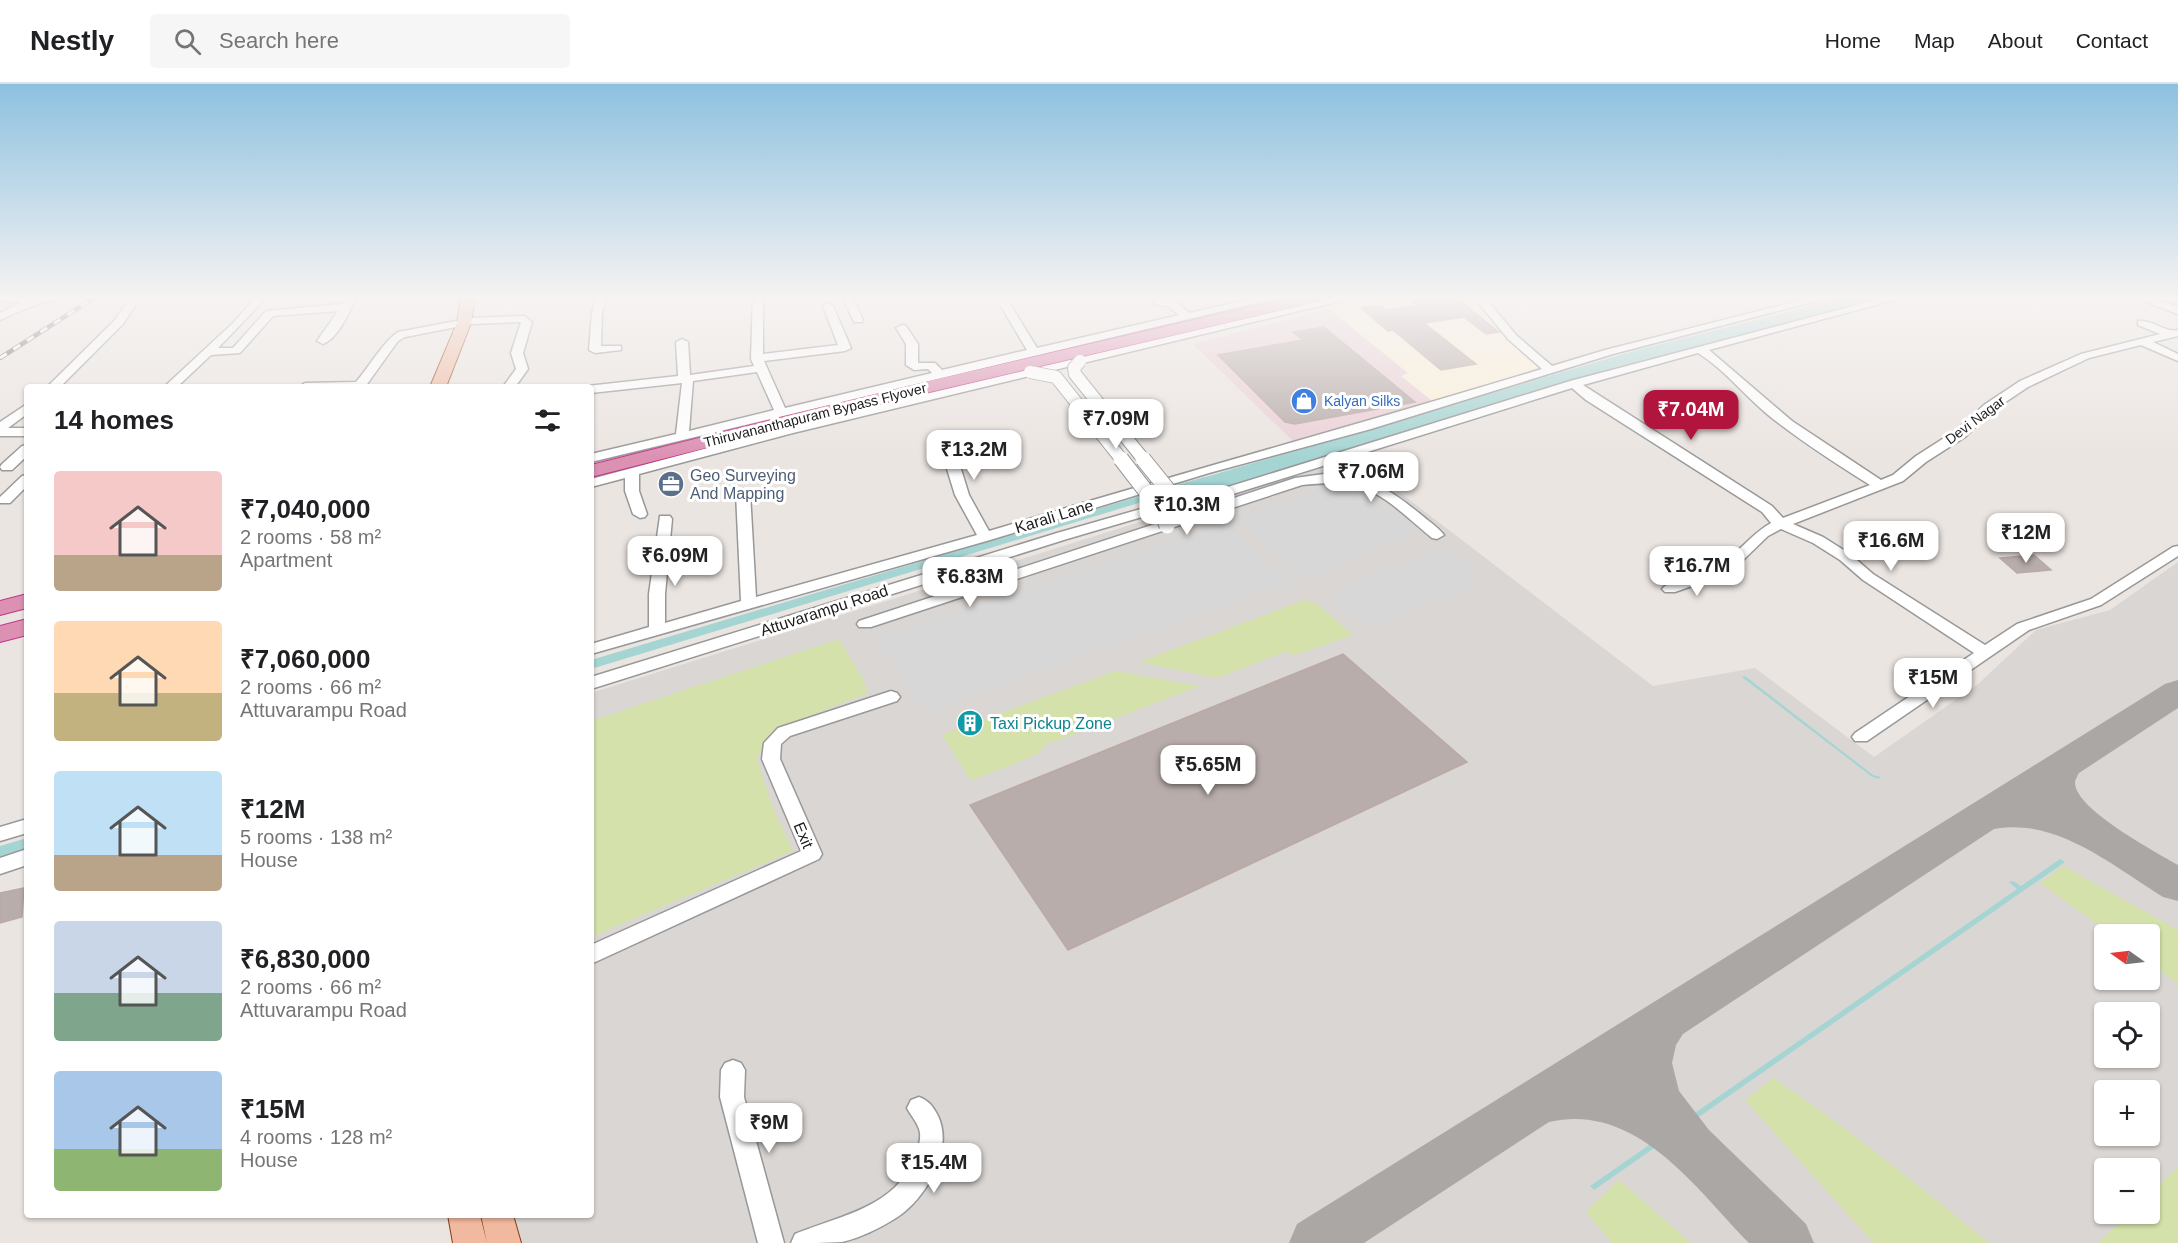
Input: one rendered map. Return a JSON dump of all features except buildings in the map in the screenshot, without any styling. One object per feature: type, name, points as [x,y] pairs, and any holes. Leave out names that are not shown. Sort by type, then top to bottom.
[{"type":"highway","name":"Thiruvananthapuram Bypass Flyover","points":[[594,476],[904,387],[1061,350]]},
{"type":"highway","name":"Thiruvananthapuram Bypass Flyover","points":[[594,476],[911,391],[1087,350]]},
{"type":"highway","points":[[0,608],[24,602]]},
{"type":"highway","points":[[0,617],[24,611]]},
{"type":"highway","points":[[0,624],[24,618]]},
{"type":"highway","points":[[0,634],[24,628]]},
{"type":"main road","points":[[439,384],[455,350]]},
{"type":"main road","points":[[451,384],[460,350]]},
{"type":"main road","points":[[465,1218],[470,1243]]},
{"type":"main road","points":[[498,1218],[504,1243]]},
{"type":"street","points":[[56,384],[90,350]]},
{"type":"street","points":[[173,384],[209,352],[237,350]]},
{"type":"street","points":[[361,384],[387,350]]},
{"type":"street","points":[[511,384],[522,369],[518,350]]},
{"type":"street","points":[[682,436],[686,381],[683,350]]},
{"type":"street","points":[[759,350],[759,363],[781,412]]},
{"type":"street","points":[[594,389],[686,381],[759,363],[832,350]]},
{"type":"street","points":[[912,350],[912,365],[918,368],[931,365],[941,374]]},
{"type":"street","points":[[594,457],[1042,350]]},
{"type":"street","points":[[594,476],[768,429],[1106,350]]},
{"type":"street","points":[[594,477],[632,474],[843,417],[1126,350]]},
{"type":"street","points":[[1527,350],[1551,371]]},
{"type":"street","name":"Karali Lane","points":[[594,648],[986,537],[1204,470],[1367,426],[1617,350]]},
{"type":"street","name":"Attuvarampu Road","points":[[594,683],[1052,539],[1156,509],[1209,497],[1574,384],[1695,350]]},
{"type":"street","points":[[1701,350],[1717,358],[1784,421],[1880,485]]},
{"type":"street","name":"Devi Nagar","points":[[1670,589],[1719,570],[1734,561],[1763,533],[1780,524],[1829,507],[1898,478],[1921,459],[1960,434],[1988,408],[2024,384],[2085,356],[2109,350]]},
{"type":"street","points":[[2162,350],[2178,357]]},
{"type":"street","points":[[1080,361],[1074,368],[1075,374],[1180,505],[1207,512]]},
{"type":"street","points":[[1030,372],[1056,377],[1066,388],[1162,512],[1167,526]]},
{"type":"street","points":[[1574,384],[1590,397],[1700,464],[1767,509],[1780,524],[1818,540],[1845,557],[1868,577],[1986,653]]},
{"type":"street","points":[[767,437],[784,438],[983,392]]},
{"type":"street","points":[[0,430],[24,410]]},
{"type":"street","points":[[0,430],[24,432]]},
{"type":"street","points":[[940,438],[950,456],[962,495],[986,537]]},
{"type":"street","points":[[7,467],[24,452]]},
{"type":"street","points":[[632,474],[632,491],[640,514]]},
{"type":"street","points":[[865,624],[1300,482],[1329,476],[1344,477],[1374,485],[1437,535]]},
{"type":"street","points":[[3,500],[24,482]]},
{"type":"street","points":[[743,493],[749,605]]},
{"type":"street","points":[[3,500],[24,497]]},
{"type":"street","points":[[657,631],[657,594],[666,519]]},
{"type":"street","points":[[1862,737],[2023,627],[2096,602],[2178,550]]},
{"type":"street","points":[[0,603],[24,598]]},
{"type":"street","points":[[0,642],[24,636]]},
{"type":"street","name":"Exit","points":[[594,954],[812,854],[771,759],[770,748],[775,739],[784,732],[891,697]]},
{"type":"street","points":[[0,834],[24,827]]},
{"type":"street","points":[[0,866],[24,858]]},
{"type":"street","points":[[733,1070],[732,1097],[771,1243]]},
{"type":"street","points":[[819,1237],[887,1210],[906,1196],[915,1184],[933,1147],[931,1123],[919,1108]]},
{"type":"shaded area","points":[[1199,350],[1380,350],[1409,373],[1402,376],[1436,404],[1295,443]]},
{"type":"shaded area","points":[[1380,350],[1527,350],[1542,366],[1436,404],[1401,376],[1408,373]]},
{"type":"shaded area","points":[[1352,456],[1653,686],[1755,668],[1874,757],[1977,685],[2036,630],[2110,610],[2178,562],[2178,1243],[519,1243],[513,1218],[594,1218],[594,692]]},
{"type":"shaded area","points":[[1334,484],[1353,484],[1412,525],[1416,533],[1314,575],[1302,573],[1293,567],[1239,521],[1240,516]]},
{"type":"shaded area","points":[[1225,524],[1291,581],[924,712],[877,639]]},
{"type":"shaded area","points":[[1438,549],[1460,557],[1477,574],[1477,580],[1472,587],[1370,628],[1363,626],[1332,599],[1332,590]]},
{"type":"green space","points":[[1305,600],[1317,604],[1353,635],[1295,655],[1284,652],[1217,678],[1139,662]]},
{"type":"green space","points":[[839,639],[865,683],[868,693],[780,727],[765,741],[757,760],[774,810],[793,851],[594,936],[594,720]]},
{"type":"green space","points":[[1115,671],[1200,686],[1045,745],[1038,754],[971,781],[942,735]]},
{"type":"green space","points":[[2063,866],[2178,930],[2178,984],[2160,970],[2160,924],[2097,924],[2040,883]]},
{"type":"green space","points":[[1773,1078],[1856,1137],[1989,1243],[1875,1243],[1871,1240],[1745,1100]]},
{"type":"green space","points":[[2178,1167],[2178,1243],[2098,1243],[2118,1224],[2160,1224],[2160,1184]]},
{"type":"green space","points":[[1619,1180],[1691,1243],[1612,1243],[1586,1212]]},
{"type":"water","points":[[1637,350],[1683,350],[1619,366],[1207,497],[1185,483]]},
{"type":"water","points":[[1745,676],[1873,775],[1881,777],[1878,779],[1871,776],[1742,677]]},
{"type":"water","points":[[2060,859],[2065,862],[1594,1190],[1590,1186],[2017,889],[2009,882],[2013,881],[2021,886]]},
{"type":"waterway","points":[[594,664],[1204,480]]},
{"type":"waterway","points":[[0,852],[24,845]]},
{"type":"taxiway","points":[[2063,765],[2178,692]]},
{"type":"taxiway","points":[[1667,1019],[2063,765]]},
{"type":"taxiway","points":[[2063,765],[2056,781],[2061,799],[2075,817],[2119,850],[2178,885]]},
{"type":"taxiway","points":[[1985,816],[2010,812],[2037,814],[2087,831]]},
{"type":"taxiway","points":[[1316,1243],[1667,1019]]},
{"type":"taxiway","points":[[1667,1019],[1653,1041],[1648,1063],[1652,1085],[1661,1107],[1691,1147],[1787,1243]]},
{"type":"taxiway","points":[[1544,1100],[1582,1095],[1618,1103],[1653,1120],[1684,1141],[1602,1060]]},
{"type":"railway","points":[[0,358],[12,350]]},
{"type":"place","name":"Kalyan Silks","points":[[1304,401]]},
{"type":"place","name":"Geo Surveying And Mapping","points":[[671,484]]},
{"type":"place","name":"Taxi Pickup Zone","points":[[970,723]]}]
